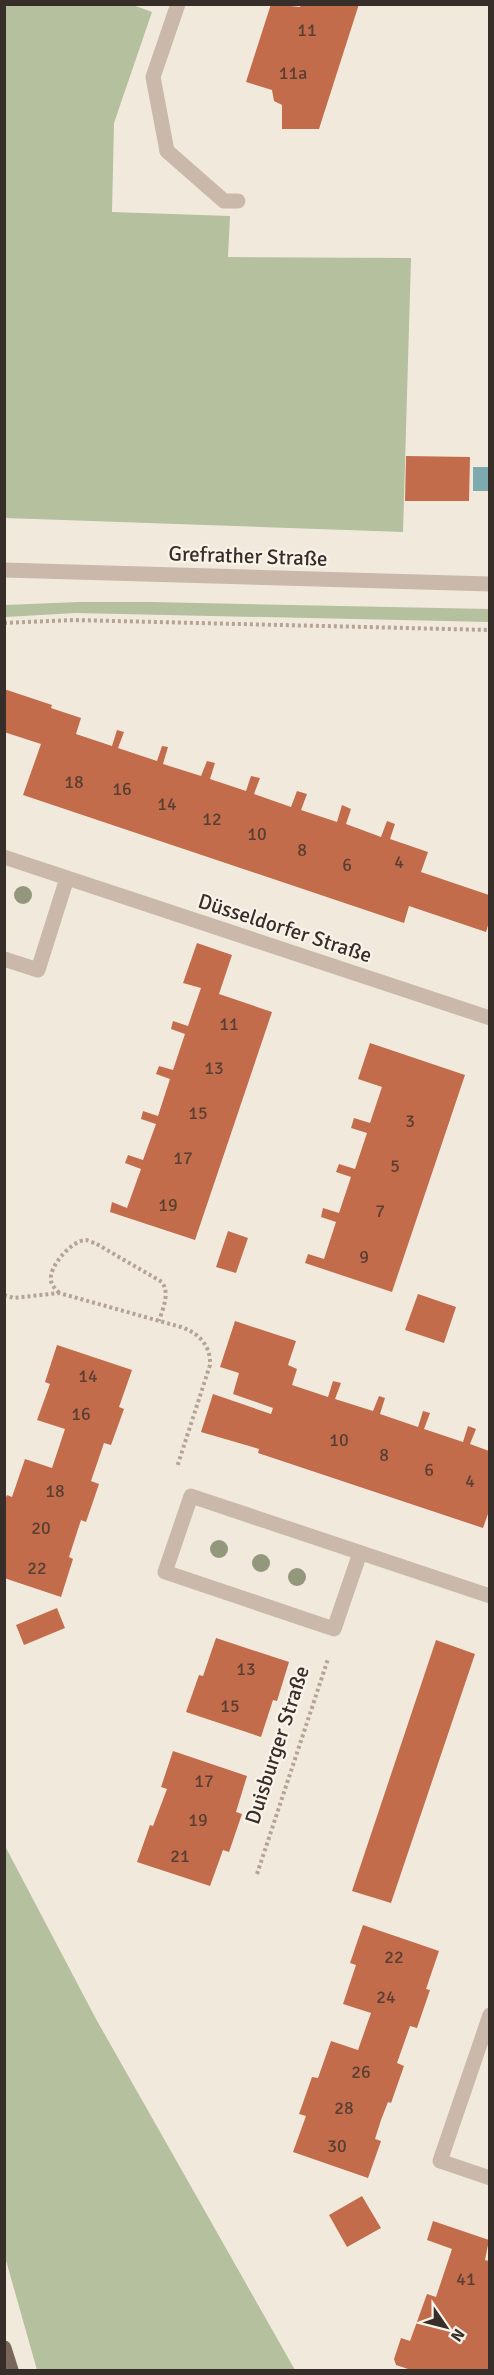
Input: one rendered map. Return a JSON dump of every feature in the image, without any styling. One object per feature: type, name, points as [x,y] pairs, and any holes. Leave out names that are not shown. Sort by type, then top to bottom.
[{"type":"main road","points":[[4,2348],[11,2370]]},
{"type":"street","points":[[178,4],[153,77],[167,151],[224,201],[238,201]]},
{"type":"street","name":"Grefrather Straße","points":[[4,570],[489,584]]},
{"type":"street","name":"Düsseldorfer Straße","points":[[4,857],[489,1018]]},
{"type":"street","points":[[4,959],[38,970],[67,878]]},
{"type":"street","points":[[360,1553],[334,1629],[165,1572],[191,1496],[489,1596]]},
{"type":"street","points":[[489,2014],[440,2161],[489,2178]]},
{"type":"path","points":[[4,623],[73,620],[489,630]]},
{"type":"path","points":[[59,1293],[51,1283],[50,1273],[56,1261],[77,1242],[86,1240],[162,1282],[167,1289],[159,1321]]},
{"type":"path","points":[[4,1295],[14,1298],[59,1293],[159,1321],[194,1333],[203,1341],[210,1355],[209,1370],[177,1466],[191,1496]]},
{"type":"path","name":"Duisburger Straße","points":[[257,1874],[332,1648],[334,1629]]},
{"type":"green space","points":[[5,4],[130,4],[152,12],[114,123],[112,212],[230,216],[228,257],[411,258],[403,532],[5,518]]},
{"type":"green space","points":[[79,602],[489,609],[490,622],[76,613],[5,617],[5,605]]},
{"type":"green space","points":[[5,1846],[96,2019],[295,2370],[37,2370],[5,2257]]},
{"type":"water","points":[[473,467],[489,467],[489,491],[473,491]]},
{"type":"building","points":[[271,4],[300,7],[301,4],[359,4],[319,129],[282,129],[282,105],[274,101],[272,90],[246,82]]},
{"type":"building","points":[[406,456],[470,457],[469,501],[405,501]]},
{"type":"building","points":[[4,689],[52,705],[51,708],[81,718],[76,734],[112,746],[117,730],[124,732],[118,748],[157,761],[162,746],[168,747],[163,764],[201,776],[207,761],[215,763],[210,779],[246,791],[251,776],[260,778],[254,794],[291,807],[297,791],[307,794],[301,810],[337,822],[342,805],[351,809],[346,824],[381,837],[387,821],[395,824],[390,839],[428,852],[421,872],[489,895],[489,922],[486,932],[409,906],[404,923],[23,795],[41,744],[4,732]]},
{"type":"building","points":[[197,943],[232,955],[219,994],[272,1012],[195,1240],[110,1212],[112,1202],[127,1208],[141,1169],[125,1163],[128,1155],[143,1160],[156,1124],[141,1119],[143,1111],[158,1116],[170,1079],[156,1074],[159,1066],[173,1070],[185,1034],[171,1029],[173,1021],[188,1026],[201,988],[183,983]]},
{"type":"building","points":[[370,1043],[465,1075],[392,1292],[305,1263],[308,1254],[324,1259],[336,1222],[321,1217],[323,1208],[339,1213],[351,1177],[336,1172],[339,1164],[355,1169],[367,1133],[351,1128],[354,1118],[370,1123],[382,1087],[358,1079]]},
{"type":"building","points":[[228,1231],[248,1238],[236,1273],[216,1267]]},
{"type":"building","points":[[418,1294],[456,1307],[444,1343],[405,1330]]},
{"type":"building","points":[[235,1321],[296,1341],[288,1365],[297,1369],[292,1385],[328,1397],[333,1381],[341,1383],[335,1399],[373,1411],[379,1396],[385,1398],[380,1414],[418,1427],[423,1411],[430,1413],[424,1429],[463,1442],[468,1426],[476,1429],[470,1444],[489,1451],[489,1511],[483,1528],[258,1453],[259,1449],[201,1432],[213,1394],[271,1414],[273,1408],[233,1394],[239,1373],[220,1367]]},
{"type":"building","points":[[57,1345],[132,1370],[119,1407],[124,1409],[111,1445],[104,1443],[91,1481],[99,1484],[86,1522],[81,1520],[69,1557],[73,1559],[61,1597],[4,1578],[4,1502],[7,1495],[12,1497],[25,1459],[52,1468],[65,1429],[37,1420],[50,1384],[45,1382]]},
{"type":"building","points":[[57,1608],[65,1628],[24,1645],[16,1625]]},
{"type":"building","points":[[216,1638],[289,1662],[277,1701],[273,1700],[261,1737],[186,1712],[199,1675],[203,1676]]},
{"type":"building","points":[[436,1640],[475,1654],[391,1903],[352,1891]]},
{"type":"building","points":[[173,1751],[247,1776],[236,1812],[242,1814],[229,1852],[223,1850],[210,1886],[137,1862],[150,1825],[153,1826],[167,1789],[161,1787]]},
{"type":"building","points":[[363,1925],[439,1951],[426,1989],[430,1990],[417,2028],[410,2026],[397,2063],[404,2066],[391,2103],[388,2102],[381,2120],[375,2139],[381,2141],[368,2178],[293,2152],[306,2116],[299,2114],[312,2077],[318,2078],[331,2041],[358,2050],[371,2013],[343,2004],[356,1965],[350,1963]]},
{"type":"building","points":[[362,2196],[381,2228],[347,2247],[329,2215]]},
{"type":"building","points":[[433,2221],[489,2240],[485,2260],[489,2261],[489,2370],[411,2370],[396,2365],[394,2359],[401,2338],[410,2341],[427,2294],[436,2297],[452,2249],[427,2240]]}]
